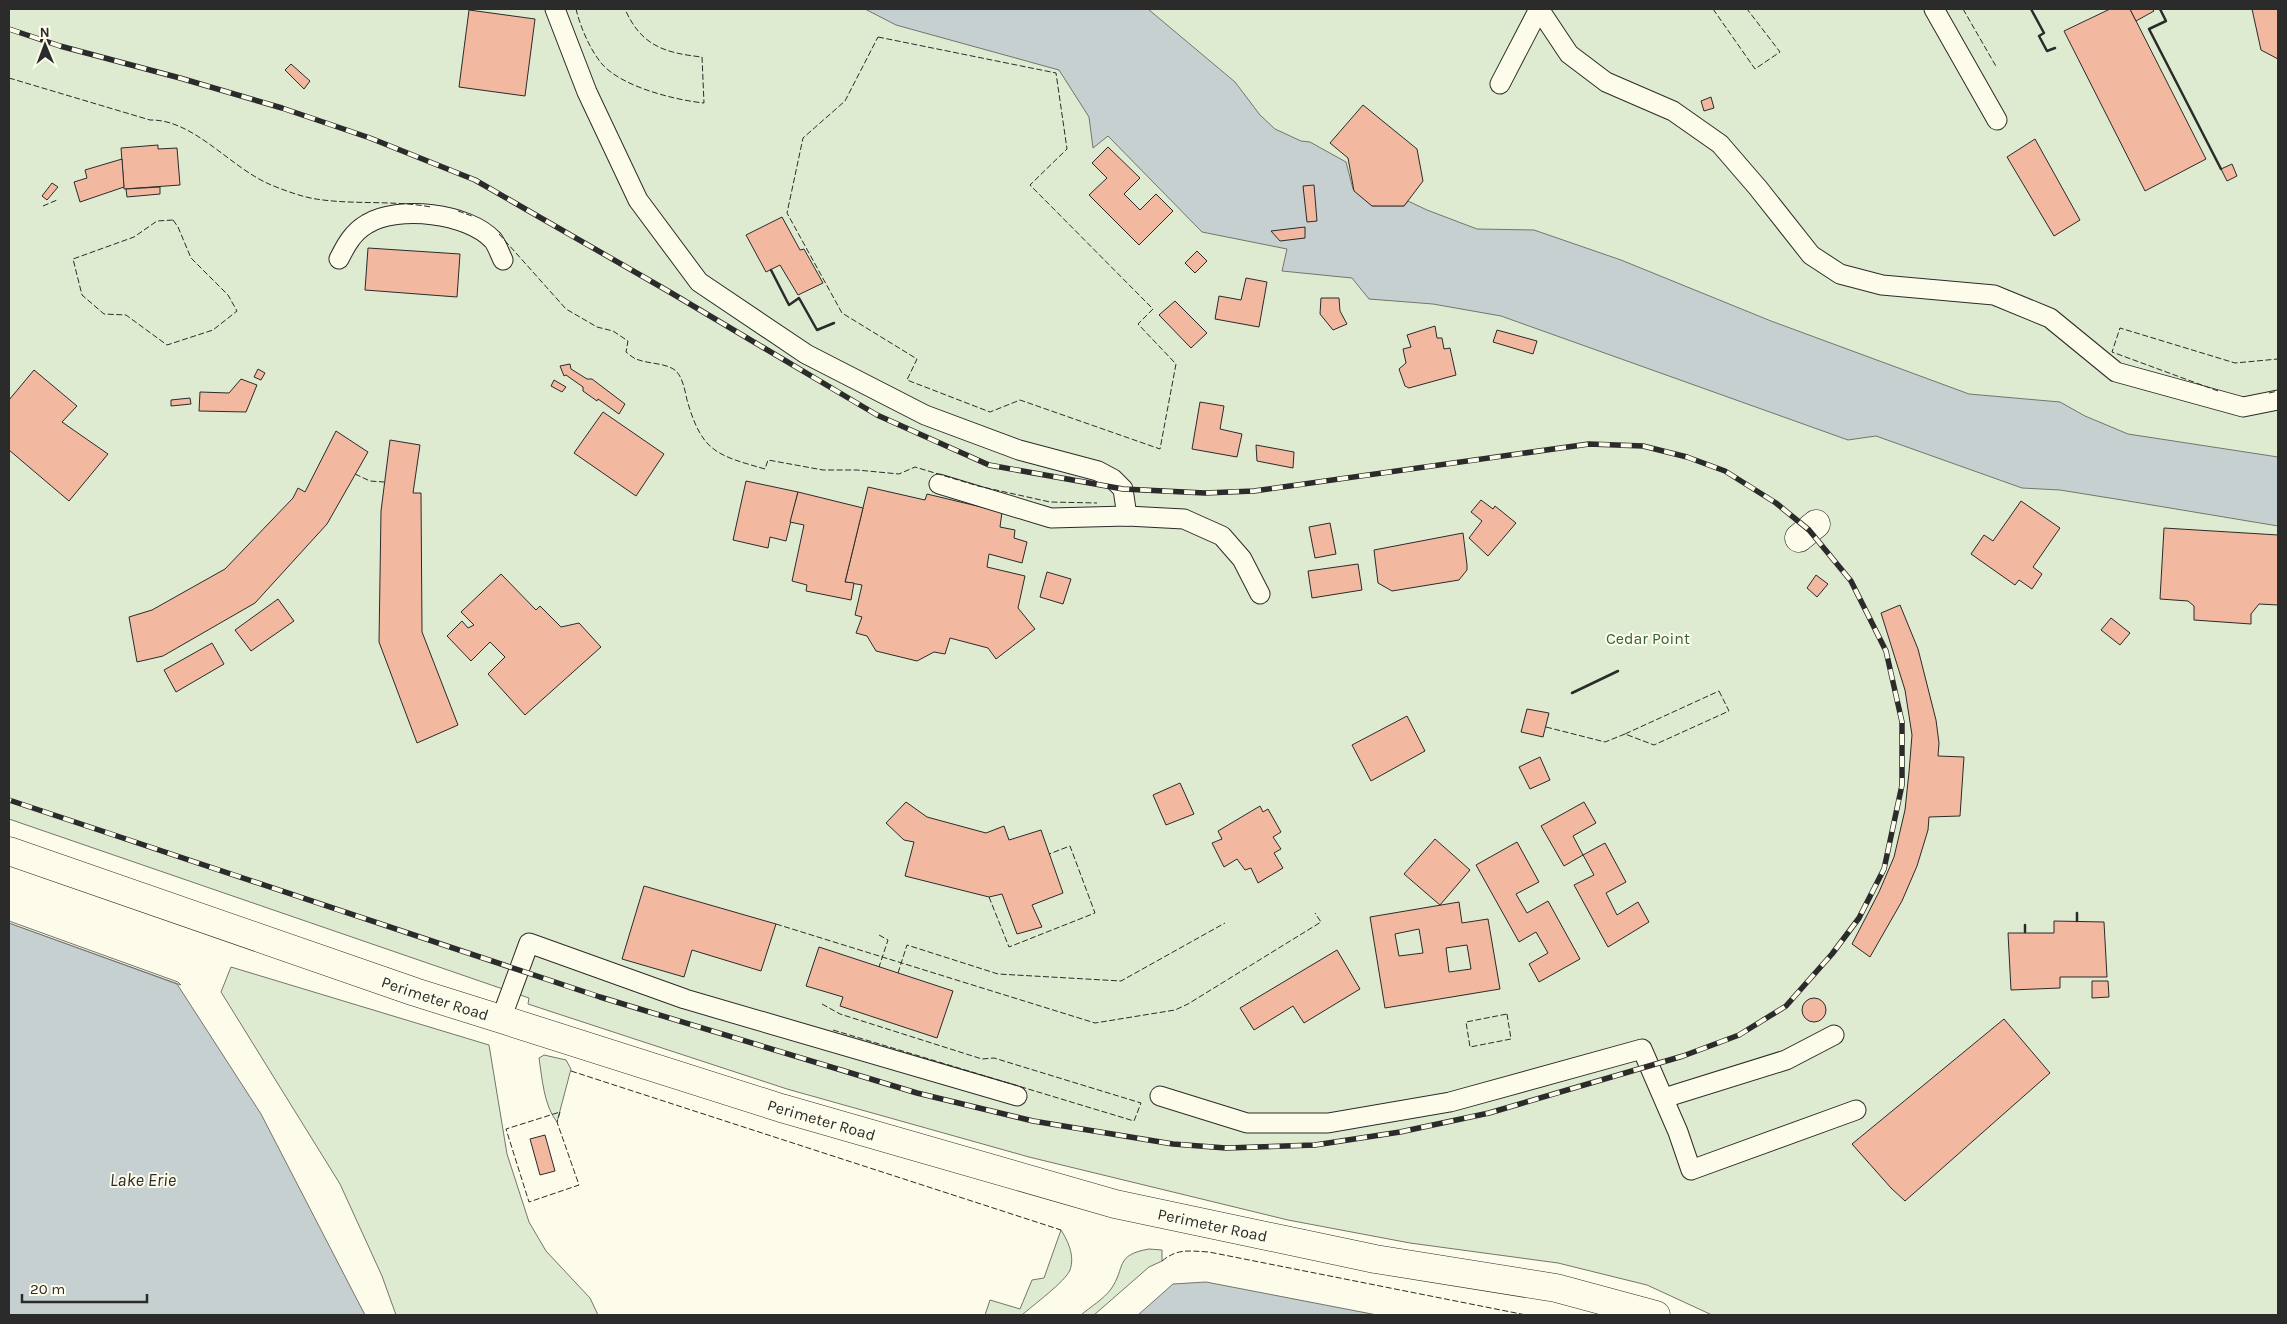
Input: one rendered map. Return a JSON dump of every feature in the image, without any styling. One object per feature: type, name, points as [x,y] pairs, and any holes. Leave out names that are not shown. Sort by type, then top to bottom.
[{"type":"street","name":"Perimeter Road","points":[[9,850],[416,992],[781,1108],[1115,1204],[1375,1259],[1556,1288],[1656,1315]]},
{"type":"lane","points":[[555,9],[587,92],[638,200],[699,282],[806,354],[925,415],[1019,450],[1098,471],[1113,479],[1123,489],[1127,516]]},
{"type":"lane","points":[[1500,84],[1539,9],[1568,54],[1606,82],[1673,111],[1720,144],[1811,255],[1840,274],[1882,285],[1994,295],[2050,318],[2116,372],[2243,407],[2278,400]]},
{"type":"lane","points":[[1934,9],[1997,120]]},
{"type":"lane","points":[[339,259],[349,239],[366,224],[385,215],[411,214],[450,218],[475,226],[494,240],[503,260]]},
{"type":"lane","points":[[939,484],[1051,518],[1127,516],[1184,520],[1222,536],[1242,559],[1260,594]]},
{"type":"lane","points":[[501,1019],[529,942],[685,999],[1017,1096]]},
{"type":"lane","points":[[1664,1098],[1786,1060],[1834,1035]]},
{"type":"lane","points":[[1160,1096],[1247,1123],[1328,1123],[1450,1102],[1642,1048],[1664,1098],[1691,1170],[1856,1110]]},
{"type":"green space","name":"Cedar Point","points":[[9,9],[2278,9],[2278,1315],[1712,1315],[1647,1285],[1558,1263],[1410,1243],[1288,1220],[1029,1157],[787,1089],[528,1004],[529,998],[9,819]]},
{"type":"green space","points":[[231,967],[489,1045],[507,1154],[529,1222],[546,1251],[590,1298],[598,1315],[396,1315],[382,1276],[340,1184],[221,992]]},
{"type":"green space","points":[[544,1055],[566,1060],[571,1069],[557,1122],[549,1108],[544,1091],[539,1058]]},
{"type":"green space","points":[[1061,1230],[1068,1244],[1072,1259],[1067,1275],[1022,1315],[985,1315],[990,1300],[1020,1309],[1032,1280],[1044,1278]]},
{"type":"green space","points":[[1149,1249],[1162,1250],[1162,1261],[1149,1267],[1094,1315],[1081,1315],[1108,1293],[1116,1281],[1122,1263],[1130,1255]]},
{"type":"water","points":[[865,9],[1148,9],[1235,82],[1260,115],[1275,129],[1301,141],[1310,142],[1346,162],[1353,189],[1372,206],[1404,206],[1408,201],[1477,229],[1534,230],[1621,260],[1771,321],[1969,394],[2060,402],[2085,416],[2128,434],[2278,457],[2278,526],[2060,490],[2022,488],[1876,436],[1848,440],[1501,316],[1433,304],[1369,299],[1352,278],[1282,271],[1287,249],[1202,232],[1108,136],[1093,148],[1089,117],[1059,70],[896,25]]},
{"type":"water","name":"Lake Erie","points":[[9,923],[177,984],[261,1114],[365,1315],[9,1315]]},
{"type":"water","points":[[1206,1282],[1377,1315],[1138,1315],[1173,1284]]},
{"type":"pier","points":[[9,921],[178,982],[181,985],[9,923]]},
{"type":"building","points":[[2110,9],[2130,9],[2206,159],[2145,191],[2064,31]]},
{"type":"building","points":[[2130,9],[2152,9],[2154,11],[2136,21]]},
{"type":"building","points":[[2252,9],[2278,9],[2278,59],[2261,50]]},
{"type":"building","points":[[469,10],[535,19],[525,96],[459,87]]},
{"type":"building","points":[[291,64],[310,81],[304,89],[285,70]]},
{"type":"building","points":[[1711,97],[1714,108],[1704,111],[1701,101]]},
{"type":"building","points":[[1363,105],[1417,149],[1423,181],[1404,206],[1372,206],[1354,191],[1348,158],[1330,143]]},
{"type":"building","points":[[2035,139],[2080,220],[2054,236],[2007,157]]},
{"type":"building","points":[[158,145],[158,149],[177,148],[180,185],[124,189],[121,148]]},
{"type":"building","points":[[1108,147],[1140,178],[1124,194],[1140,210],[1156,194],[1173,211],[1139,245],[1089,195],[1107,178],[1092,163]]},
{"type":"building","points":[[122,159],[124,187],[80,202],[74,182],[87,178],[85,170]]},
{"type":"building","points":[[2232,164],[2237,176],[2227,181],[2221,169]]},
{"type":"building","points":[[52,183],[58,187],[47,200],[42,196]]},
{"type":"building","points":[[1314,185],[1317,221],[1307,222],[1303,186]]},
{"type":"building","points":[[160,187],[160,194],[127,197],[126,189]]},
{"type":"building","points":[[782,217],[800,250],[804,249],[823,283],[798,295],[780,265],[766,272],[746,235]]},
{"type":"building","points":[[1305,227],[1305,238],[1280,241],[1271,231]]},
{"type":"building","points":[[368,248],[460,254],[457,297],[365,290]]},
{"type":"building","points":[[1197,251],[1207,261],[1195,273],[1185,263]]},
{"type":"building","points":[[1246,278],[1267,282],[1259,327],[1215,319],[1219,296],[1241,300]]},
{"type":"building","points":[[1321,298],[1339,298],[1340,311],[1347,324],[1333,330],[1320,314]]},
{"type":"building","points":[[1175,301],[1207,333],[1191,348],[1159,315]]},
{"type":"building","points":[[1435,326],[1437,338],[1442,338],[1444,349],[1450,348],[1456,375],[1409,388],[1405,386],[1399,369],[1406,363],[1403,349],[1411,347],[1407,335]]},
{"type":"building","points":[[1497,330],[1537,341],[1533,354],[1493,342]]},
{"type":"building","points":[[570,364],[571,369],[587,379],[592,379],[625,404],[619,414],[583,391],[583,387],[566,375],[564,376],[560,366]]},
{"type":"building","points":[[258,369],[265,373],[261,380],[254,377]]},
{"type":"building","points":[[34,370],[77,406],[62,422],[108,454],[69,501],[9,450],[9,400]]},
{"type":"building","points":[[241,379],[257,385],[246,412],[199,411],[200,392],[229,393]]},
{"type":"building","points":[[554,380],[566,387],[562,392],[551,386]]},
{"type":"building","points":[[190,398],[191,404],[171,406],[171,400]]},
{"type":"building","points":[[1200,402],[1224,406],[1220,429],[1242,434],[1237,457],[1192,449]]},
{"type":"building","points":[[603,412],[664,454],[636,496],[574,453]]},
{"type":"building","points":[[336,431],[368,452],[327,524],[255,603],[163,656],[137,662],[129,617],[152,610],[225,569],[293,498],[298,488],[305,492]]},
{"type":"building","points":[[390,440],[420,445],[413,493],[421,493],[422,632],[458,725],[417,743],[379,642],[381,511]]},
{"type":"building","points":[[1256,445],[1294,452],[1293,468],[1257,461]]},
{"type":"building","points":[[746,481],[798,492],[786,541],[770,537],[768,548],[733,540]]},
{"type":"building","points":[[868,487],[925,500],[927,494],[1002,512],[1000,527],[1015,530],[1014,538],[1027,542],[1022,563],[989,554],[987,567],[1025,576],[1018,608],[1035,629],[996,659],[988,648],[950,638],[945,654],[934,652],[917,661],[876,651],[867,636],[856,633],[862,617],[855,615],[862,585],[845,582]]},
{"type":"building","points":[[798,492],[863,508],[845,582],[854,583],[851,600],[806,591],[807,585],[792,581],[804,525],[790,522]]},
{"type":"building","points":[[1481,500],[1493,509],[1495,506],[1516,523],[1488,556],[1469,538],[1482,521],[1471,512]]},
{"type":"building","points":[[2021,501],[2060,528],[2033,567],[2042,574],[2032,589],[2019,580],[2015,585],[1971,554],[1984,535],[1993,541]]},
{"type":"building","points":[[1330,523],[1336,554],[1315,558],[1309,527]]},
{"type":"building","points":[[2164,528],[2278,535],[2278,605],[2259,604],[2251,614],[2251,624],[2194,620],[2194,606],[2188,601],[2160,599]]},
{"type":"building","points":[[1463,533],[1467,570],[1459,580],[1392,591],[1378,583],[1374,550]]},
{"type":"building","points":[[1358,564],[1362,590],[1312,598],[1308,571]]},
{"type":"building","points":[[1047,572],[1071,579],[1063,604],[1040,597]]},
{"type":"building","points":[[501,574],[536,610],[540,606],[561,627],[579,623],[601,647],[525,715],[488,674],[505,657],[490,642],[471,661],[447,636],[462,621],[468,628],[474,625],[461,612]]},
{"type":"building","points":[[1816,575],[1828,584],[1817,597],[1807,588]]},
{"type":"building","points":[[278,599],[294,621],[251,651],[235,630]]},
{"type":"building","points":[[1900,605],[1918,649],[1936,720],[1939,743],[1938,756],[1964,757],[1960,816],[1929,817],[1928,830],[1917,866],[1902,901],[1870,957],[1852,944],[1879,892],[1894,857],[1905,810],[1909,772],[1912,735],[1905,690],[1881,613]]},
{"type":"building","points":[[2111,618],[2130,633],[2120,645],[2101,630]]},
{"type":"building","points":[[212,643],[224,664],[176,692],[164,670]]},
{"type":"building","points":[[1527,709],[1549,713],[1543,737],[1521,732]]},
{"type":"building","points":[[1407,716],[1425,751],[1371,781],[1352,745]]},
{"type":"building","points":[[1540,757],[1550,780],[1530,789],[1519,767]]},
{"type":"building","points":[[1180,783],[1194,814],[1166,825],[1153,795]]},
{"type":"building","points":[[906,802],[927,817],[986,833],[1004,826],[1009,840],[1041,830],[1063,893],[1032,905],[1042,927],[1017,934],[1002,894],[989,897],[905,876],[914,842],[904,840],[886,823]]},
{"type":"building","points":[[1584,802],[1596,823],[1573,836],[1583,855],[1564,866],[1541,826]]},
{"type":"building","points":[[1260,806],[1263,812],[1268,809],[1281,832],[1273,837],[1281,849],[1274,853],[1283,868],[1258,883],[1251,868],[1245,870],[1237,859],[1224,867],[1212,843],[1222,839],[1218,831]]},
{"type":"building","points":[[1435,839],[1470,870],[1440,905],[1404,874]]},
{"type":"building","points":[[1517,842],[1539,882],[1516,894],[1527,913],[1548,901],[1580,959],[1539,982],[1529,964],[1548,953],[1536,932],[1519,942],[1476,865]]},
{"type":"building","points":[[1605,843],[1626,882],[1606,893],[1617,915],[1638,902],[1649,922],[1608,947],[1574,885],[1594,875],[1583,855]]},
{"type":"building","points":[[644,886],[776,924],[761,971],[692,950],[684,977],[622,959]]},
{"type":"building","points":[[1459,902],[1462,923],[1488,919],[1500,989],[1385,1008],[1370,917]],"holes":[[[1419,929],[1423,953],[1399,956],[1395,934]],[[1467,945],[1471,969],[1449,972],[1446,948]]]},
{"type":"building","points":[[2054,921],[2104,922],[2107,977],[2060,977],[2060,988],[2011,990],[2008,933],[2054,933]]},
{"type":"building","points":[[819,947],[953,991],[937,1038],[840,1006],[843,997],[806,986]]},
{"type":"building","points":[[1337,950],[1360,989],[1304,1023],[1293,1006],[1254,1030],[1240,1008]]},
{"type":"building","points":[[2092,981],[2108,981],[2109,997],[2092,998]]},
{"type":"building","points":[[1814,998],[1822,1002],[1826,1010],[1822,1018],[1814,1022],[1806,1018],[1802,1010],[1806,1002]]},
{"type":"building","points":[[2004,1019],[2050,1073],[1905,1201],[1852,1144]]},
{"type":"building","points":[[545,1135],[555,1171],[540,1175],[530,1139]]},
{"type":"railway","points":[[9,29],[60,46],[282,108],[370,138],[475,180],[668,291],[877,415],[989,465],[1123,489],[1205,493],[1254,491],[1589,444],[1643,446],[1687,457],[1725,471],[1776,503],[1809,530],[1851,581],[1886,651],[1902,722],[1902,785],[1884,869],[1859,918],[1832,954],[1786,1006],[1739,1035],[1683,1056],[1489,1113],[1400,1132],[1315,1145],[1226,1148],[1173,1144],[1033,1121],[917,1093],[600,997],[9,800]]},
{"type":"fence","points":[[576,9],[590,45],[602,64],[611,72],[635,86],[679,99],[704,103],[702,57],[677,53],[656,45],[639,32],[631,22],[625,9]]},
{"type":"fence","points":[[1713,9],[1755,69],[1780,52],[1747,9]]},
{"type":"fence","points":[[1963,9],[1997,68]]},
{"type":"fence","points":[[878,37],[1056,73],[1067,149],[1030,185],[1153,309],[1138,324],[1176,364],[1160,449],[1020,400],[990,412],[907,380],[917,359],[842,313],[787,213],[803,138],[845,101],[878,37]]},
{"type":"fence","points":[[9,78],[150,120],[166,122],[181,127],[211,145],[254,176],[269,184],[299,195],[330,201],[431,207]]},
{"type":"fence","points":[[43,206],[57,200]]},
{"type":"fence","points":[[458,211],[472,216]]},
{"type":"fence","points":[[173,220],[178,227],[191,258],[228,295],[237,311],[213,330],[167,345],[126,315],[104,314],[82,295],[73,259],[134,237],[157,221],[173,220]]},
{"type":"fence","points":[[499,234],[566,309],[597,327],[613,331],[628,341],[626,352],[634,358],[668,366],[676,371],[682,381],[693,417],[705,441],[713,449],[734,460],[765,469],[768,460],[823,470],[857,470],[899,474],[915,467],[978,486],[1050,502],[1097,503]]},
{"type":"fence","points":[[2218,391],[2112,352],[2120,328],[2235,363],[2278,359]]},
{"type":"fence","points":[[2269,393],[2278,391]]},
{"type":"fence","points":[[355,474],[370,481],[384,482]]},
{"type":"fence","points":[[1719,691],[1729,711],[1654,745],[1625,734],[1719,691]]},
{"type":"fence","points":[[1546,727],[1605,742],[1625,734]]},
{"type":"fence","points":[[989,897],[1009,947],[1095,913],[1070,846],[1049,854]]},
{"type":"fence","points":[[776,924],[1095,1023],[1175,1010],[1188,1004],[1321,922],[1315,913]]},
{"type":"fence","points":[[898,973],[907,945],[998,974],[1121,981],[1225,923]]},
{"type":"fence","points":[[879,935],[888,940],[879,967]]},
{"type":"fence","points":[[822,1004],[840,1014],[982,1059],[994,1058],[1141,1103],[1134,1121],[833,1030]]},
{"type":"fence","points":[[1507,1014],[1511,1039],[1470,1047],[1466,1022],[1507,1014]]},
{"type":"fence","points":[[571,1071],[1061,1230]]},
{"type":"fence","points":[[560,1112],[557,1122],[579,1185],[529,1202],[506,1129],[560,1112]]},
{"type":"fence","points":[[1162,1261],[1179,1252],[1209,1252],[1526,1315]]},
{"type":"wall","points":[[2031,9],[2044,33],[2039,36],[2047,51],[2055,48]]},
{"type":"wall","points":[[2160,9],[2166,21],[2149,29],[2221,169]]},
{"type":"wall","points":[[771,270],[789,305],[799,298],[817,330],[834,323]]},
{"type":"wall","points":[[1572,693],[1618,671]]},
{"type":"wall","points":[[2077,913],[2077,921]]},
{"type":"wall","points":[[2025,925],[2025,932]]}]
